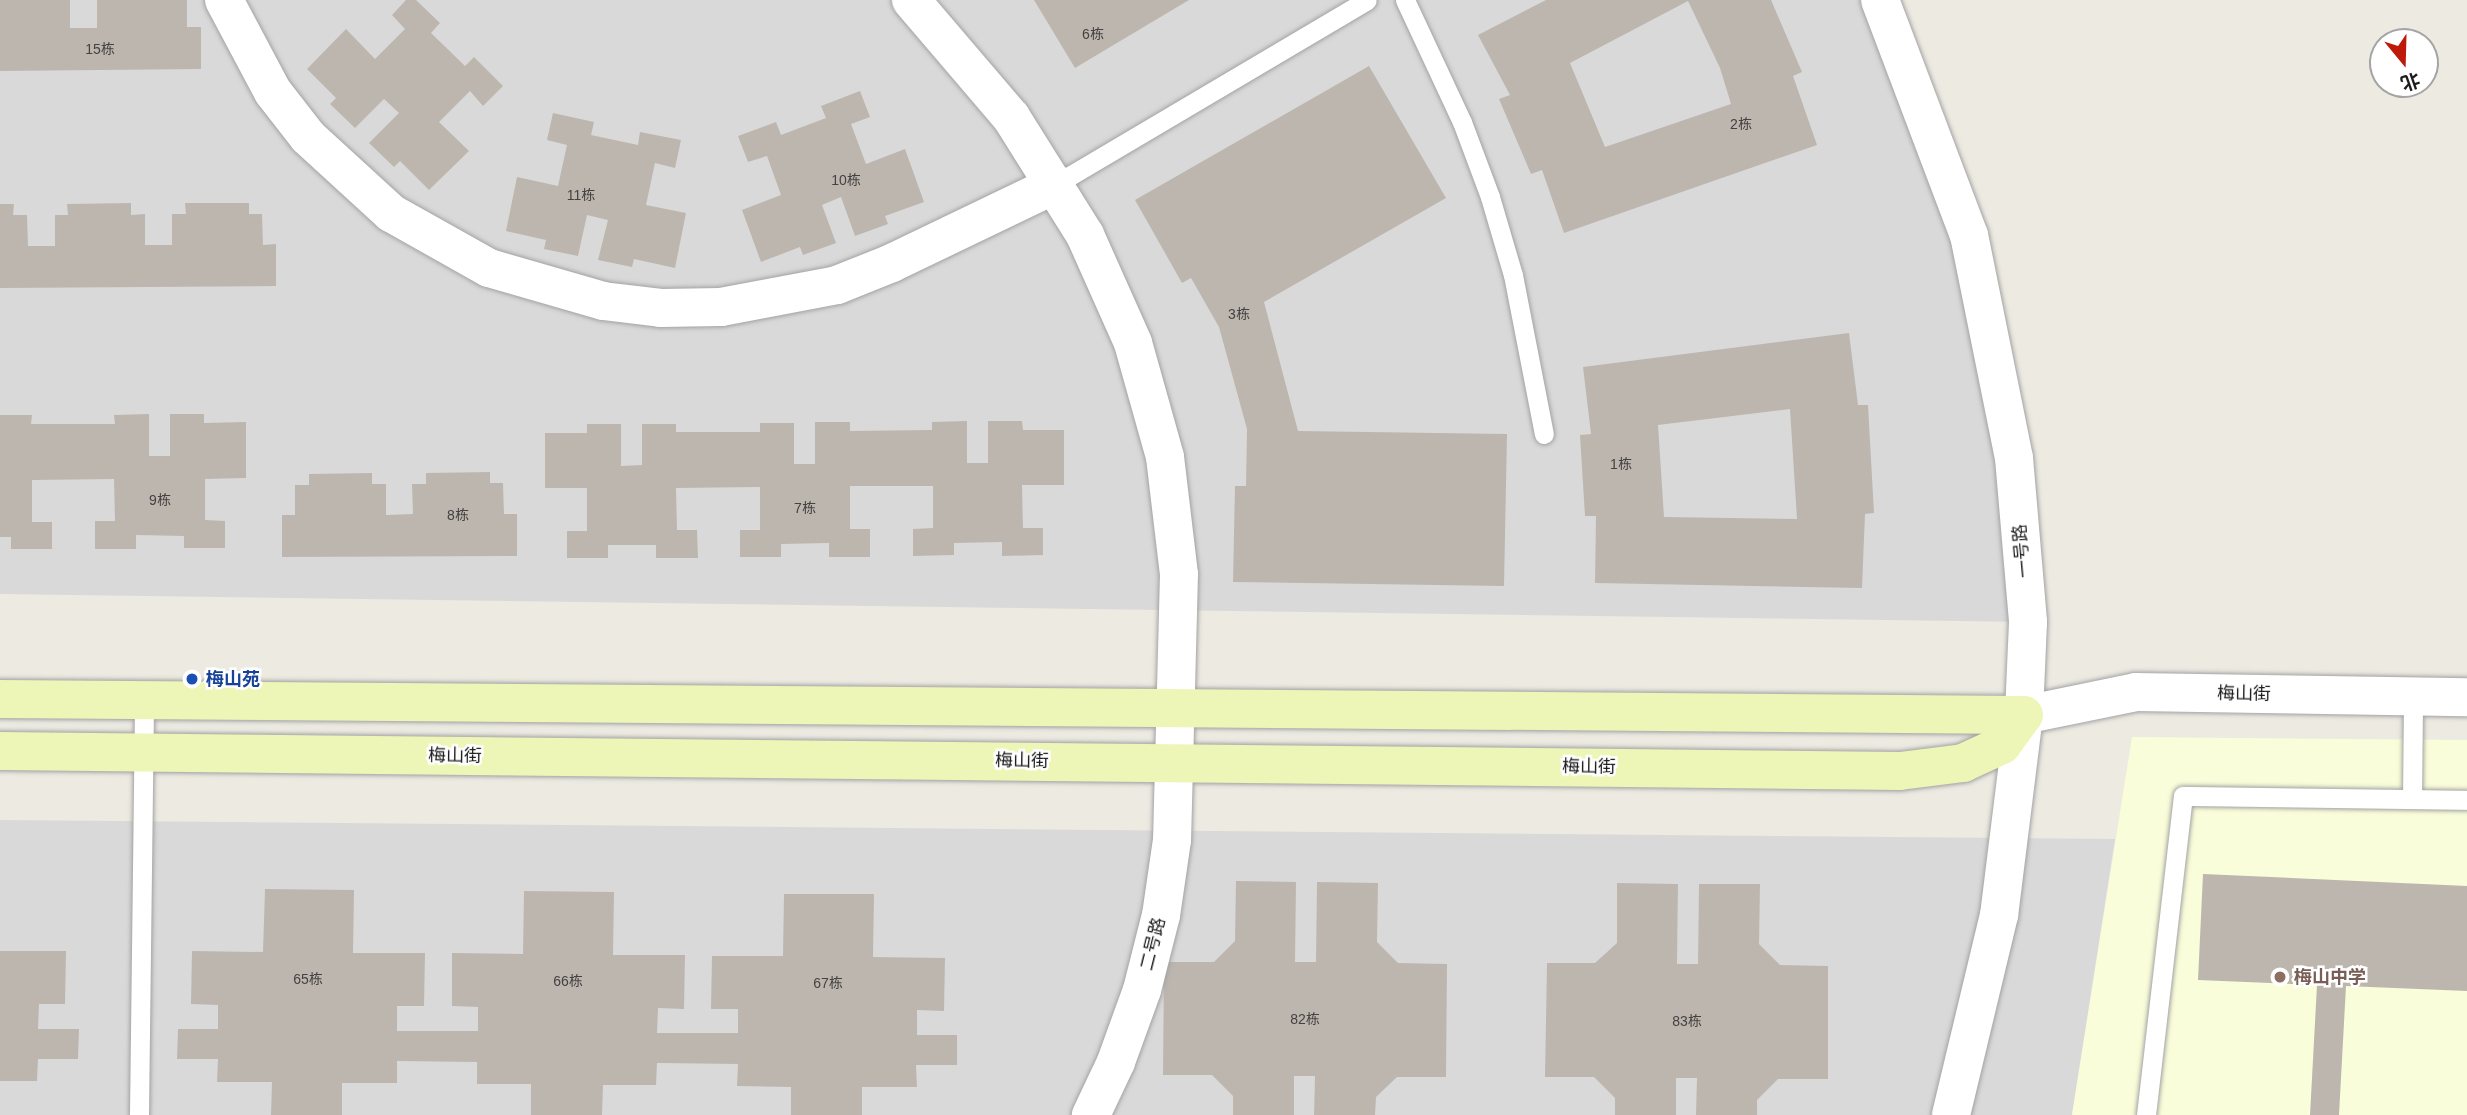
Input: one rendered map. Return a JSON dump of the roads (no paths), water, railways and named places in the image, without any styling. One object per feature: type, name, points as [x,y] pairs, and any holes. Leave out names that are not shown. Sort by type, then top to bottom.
[{"type":"street","points":[[224,0],[273,92],[308,137],[391,213],[489,268],[603,301],[662,308],[721,307],[837,285],[892,263],[1056,184]]},
{"type":"street","name":"二号路","points":[[911,0],[1011,117],[1056,184],[1111,288],[1154,411],[1174,515],[1179,575],[1172,840],[1161,915],[1138,1002],[1090,1115]]},
{"type":"street","name":"一号路","points":[[1880,0],[1969,235],[2009,432],[2028,622],[2024,715],[1998,915],[1951,1115]]},
{"type":"street","name":"梅山街","points":[[0,699],[1177,711],[2024,715],[2136,692],[2467,697]]},
{"type":"street","name":"梅山街","points":[[0,751],[1900,771],[1963,763],[2002,745],[2024,715]]},
{"type":"lane","points":[[1056,184],[1367,0]]},
{"type":"lane","points":[[1405,0],[1462,121],[1490,197],[1513,275],[1544,434]]},
{"type":"lane","points":[[2412,799],[2413,697]]},
{"type":"lane","points":[[139,1115],[144,700]]},
{"type":"lane","points":[[2146,1115],[2183,796],[2467,800]]},
{"type":"place","name":"梅山苑","points":[[192,679]]},
{"type":"place","name":"梅山中学","points":[[2280,977]]}]
